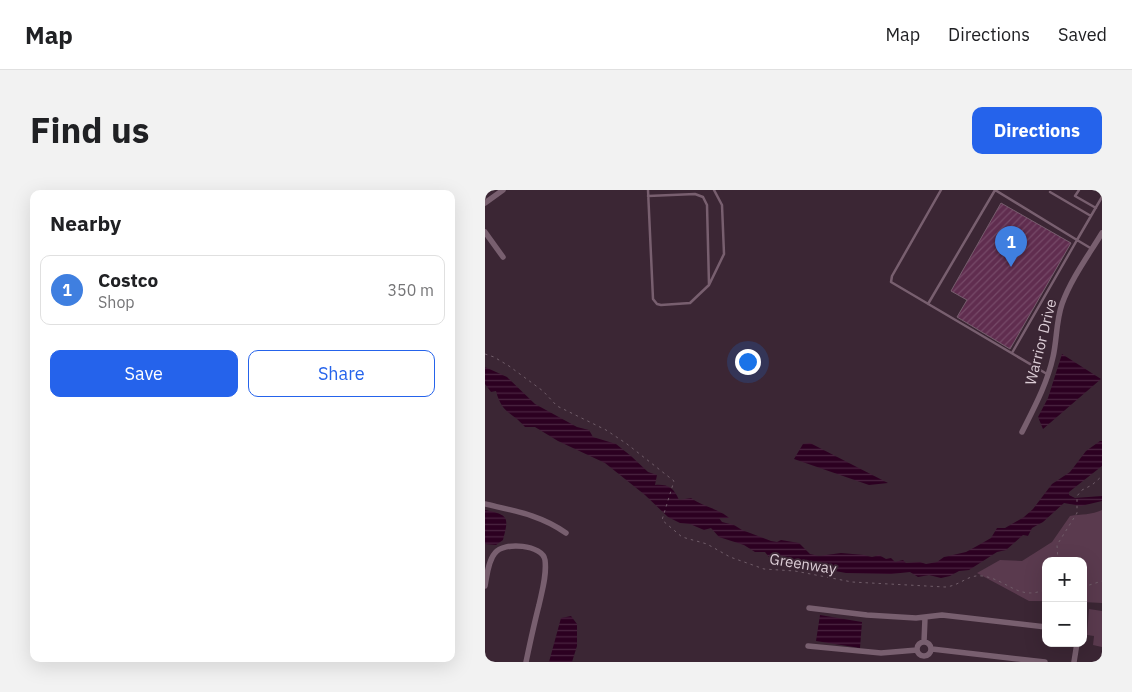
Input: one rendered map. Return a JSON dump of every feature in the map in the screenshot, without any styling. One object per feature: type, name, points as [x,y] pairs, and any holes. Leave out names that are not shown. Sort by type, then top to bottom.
[{"type":"street","points":[[485,203],[503,190]]},
{"type":"street","points":[[485,232],[503,257]]},
{"type":"street","name":"Warrior Drive","points":[[1022,432],[1039,399],[1048,374],[1053,357],[1062,305],[1072,283],[1102,233]]},
{"type":"street","points":[[485,504],[543,518],[566,533]]},
{"type":"street","points":[[485,586],[495,552],[503,547],[520,546],[541,552],[545,558],[545,578],[525,662]]},
{"type":"street","points":[[809,608],[867,615],[916,618],[942,615],[1042,627]]},
{"type":"street","points":[[924,642],[925,618]]},
{"type":"street","points":[[924,642],[928,643],[932,649],[1045,662]]},
{"type":"street","points":[[924,642],[919,644],[917,650],[923,659],[930,654],[932,649]]},
{"type":"street","points":[[808,646],[881,653],[917,650]]},
{"type":"street","points":[[1074,662],[1076,647]]},
{"type":"lane","points":[[648,190],[653,299],[657,304],[661,305],[690,304],[709,285],[724,254],[722,205],[714,190]]},
{"type":"lane","points":[[941,190],[891,279],[893,284],[1048,374]]},
{"type":"lane","points":[[928,304],[995,190],[1092,249]]},
{"type":"lane","points":[[1079,190],[1075,196],[1096,208]]},
{"type":"lane","points":[[1050,192],[1091,216]]},
{"type":"lane","points":[[648,196],[695,194],[703,197],[707,205],[709,285]]},
{"type":"lane","points":[[1012,353],[1102,197]]},
{"type":"path","name":"Greenway","points":[[485,354],[494,357],[524,377],[547,395],[557,406],[606,430],[627,444],[674,481],[662,520],[682,537],[707,544],[729,557],[764,569],[795,571],[852,582],[951,587],[970,576],[984,576],[1029,594],[1042,591]]},
{"type":"path","points":[[1057,557],[1057,546],[1076,514],[1078,507],[1077,496],[1102,476]]},
{"type":"path","points":[[1087,586],[1102,581]]},
{"type":"shaded area","points":[[1062,354],[1101,379],[1043,429],[1038,417],[1048,398]]},
{"type":"shaded area","points":[[485,367],[507,377],[535,404],[577,427],[589,430],[593,437],[616,444],[648,472],[657,475],[655,485],[664,485],[670,488],[675,492],[679,500],[691,498],[729,518],[719,518],[722,522],[734,525],[771,541],[777,542],[781,540],[799,543],[810,554],[819,556],[841,553],[872,557],[879,555],[886,559],[891,558],[895,562],[903,560],[906,563],[920,562],[926,564],[937,562],[944,557],[966,552],[991,538],[997,528],[1005,528],[1024,517],[1033,509],[1052,484],[1070,472],[1086,451],[1100,441],[1102,441],[1102,466],[1069,492],[1069,495],[1075,498],[1102,496],[1102,501],[1081,506],[1064,503],[1043,522],[1032,528],[1028,536],[1023,535],[1006,550],[997,552],[969,570],[959,571],[941,578],[929,575],[918,577],[910,572],[891,574],[846,573],[808,566],[798,562],[772,561],[765,552],[755,552],[744,545],[719,537],[711,528],[704,530],[690,524],[680,523],[668,517],[645,495],[605,463],[558,441],[535,427],[525,427],[504,408],[496,391],[491,392],[485,384]]},
{"type":"shaded area","points":[[810,443],[888,483],[869,485],[794,459],[803,444]]},
{"type":"shaded area","points":[[485,510],[505,518],[506,526],[503,540],[496,545],[485,544]]},
{"type":"shaded area","points":[[1102,510],[1102,603],[1087,602],[1087,557],[1042,557],[1042,601],[1029,601],[977,573],[1000,560],[1022,561],[1052,542],[1070,516]]},
{"type":"shaded area","points":[[1089,609],[1102,611],[1102,647],[1093,645],[1094,636],[1087,635]]},
{"type":"shaded area","points":[[820,615],[862,622],[860,648],[816,641]]},
{"type":"shaded area","points":[[571,616],[577,624],[577,646],[572,662],[549,662],[561,618]]},
{"type":"building","points":[[1001,203],[1071,243],[1010,349],[957,317],[967,300],[951,291]]},
{"type":"place","name":"Costco","points":[[1011,267]]}]
